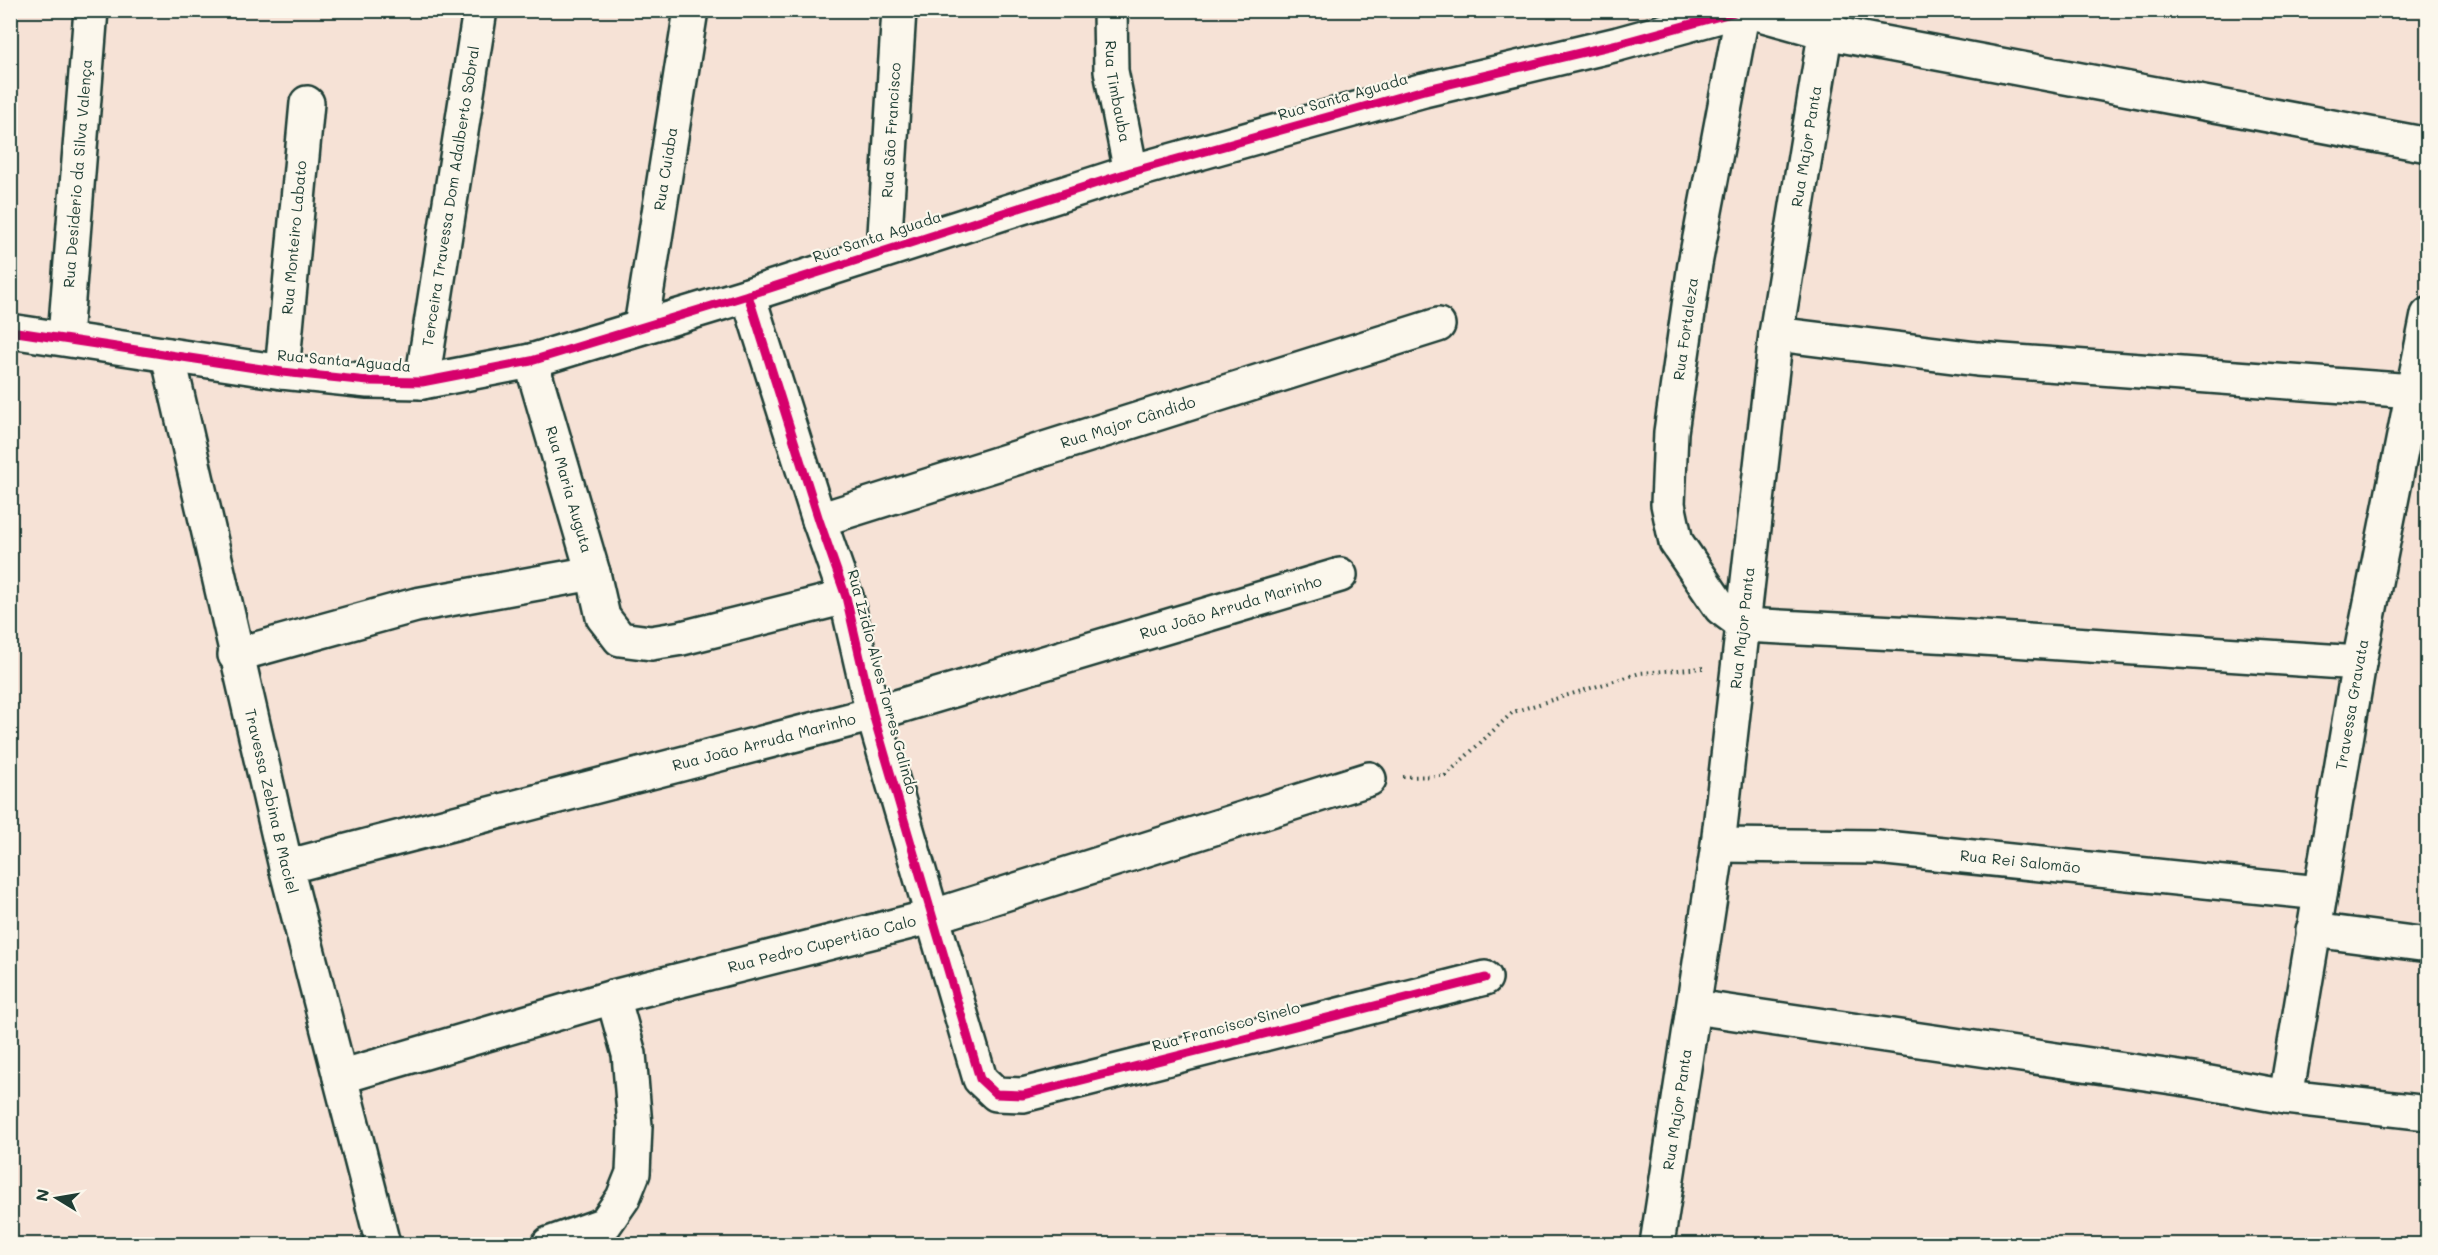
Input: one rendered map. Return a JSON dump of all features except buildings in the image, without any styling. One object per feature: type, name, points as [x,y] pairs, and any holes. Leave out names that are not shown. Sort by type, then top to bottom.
[{"type":"street","name":"Rua Desiderio da Silva Valença","points":[[66,338],[91,10]]},
{"type":"street","name":"Terceira Travessa Dom Adalberto Sobral","points":[[422,382],[480,10]]},
{"type":"street","name":"Rua Cuiaba","points":[[641,327],[691,10]]},
{"type":"street","name":"Rua São Francisco","points":[[884,250],[899,10]]},
{"type":"street","name":"Rua Timbauba","points":[[1110,10],[1111,71],[1131,172]]},
{"type":"street","name":"Rua Santa Aguada","points":[[10,331],[282,372],[368,381],[422,382],[531,361],[748,295],[1131,172],[1424,90],[1618,44],[1744,10]]},
{"type":"street","points":[[1744,10],[1827,21],[2427,145]]},
{"type":"street","name":"Rua Fortaleza","points":[[1744,10],[1695,264],[1671,432],[1668,504],[1676,542],[1721,608],[1744,625]]},
{"type":"street","name":"Rua Major Panta","points":[[1657,1245],[1674,1117],[1694,1006],[1718,845],[1776,334],[1827,21]]},
{"type":"street","name":"Rua Monteiro Labato","points":[[282,372],[307,103]]},
{"type":"street","name":"Rua Izidio Alves Torres Galindo","points":[[748,295],[819,520],[846,597],[873,714],[980,1079]]},
{"type":"street","name":"Travessa Gravata","points":[[2286,1097],[2359,663],[2427,315]]},
{"type":"street","name":"Rua Major Cândido","points":[[819,520],[1438,325]]},
{"type":"street","points":[[1776,334],[1977,359],[2413,391]]},
{"type":"street","name":"Travessa Zebina B Maciel","points":[[168,356],[235,655],[286,867],[383,1245]]},
{"type":"street","name":"Rua Maria Auguta","points":[[531,361],[593,573],[603,616],[620,639],[651,643],[846,597]]},
{"type":"street","points":[[235,655],[416,605],[593,573]]},
{"type":"street","name":"Rua João Arruda Marinho","points":[[286,867],[873,714],[1340,575]]},
{"type":"street","points":[[1744,625],[1953,636],[2359,663]]},
{"type":"street","name":"Rua Pedro Cupertião Calo","points":[[340,1077],[613,997],[934,916],[1369,779]]},
{"type":"street","name":"Rua Rei Salomão","points":[[1718,845],[1877,847],[2320,893]]},
{"type":"street","points":[[2313,930],[2427,945]]},
{"type":"street","name":"Rua Francisco Sinelo","points":[[980,1079],[996,1094],[1023,1095],[1485,978]]},
{"type":"street","points":[[549,1245],[605,1224],[623,1198],[633,1173],[635,1126],[629,1054],[613,997]]},
{"type":"street","points":[[1694,1006],[2170,1076],[2286,1097],[2427,1113]]},
{"type":"path","points":[[1369,779],[1445,776],[1513,712],[1640,673],[1739,665]]},
{"type":"cycle path","points":[[10,331],[282,372],[368,381],[422,382],[531,361],[748,295],[1131,172],[1424,90],[1618,44],[1742,10]]},
{"type":"cycle path","points":[[748,295],[819,520],[846,597],[873,714],[980,1079],[996,1094],[1023,1095],[1485,978]]}]
